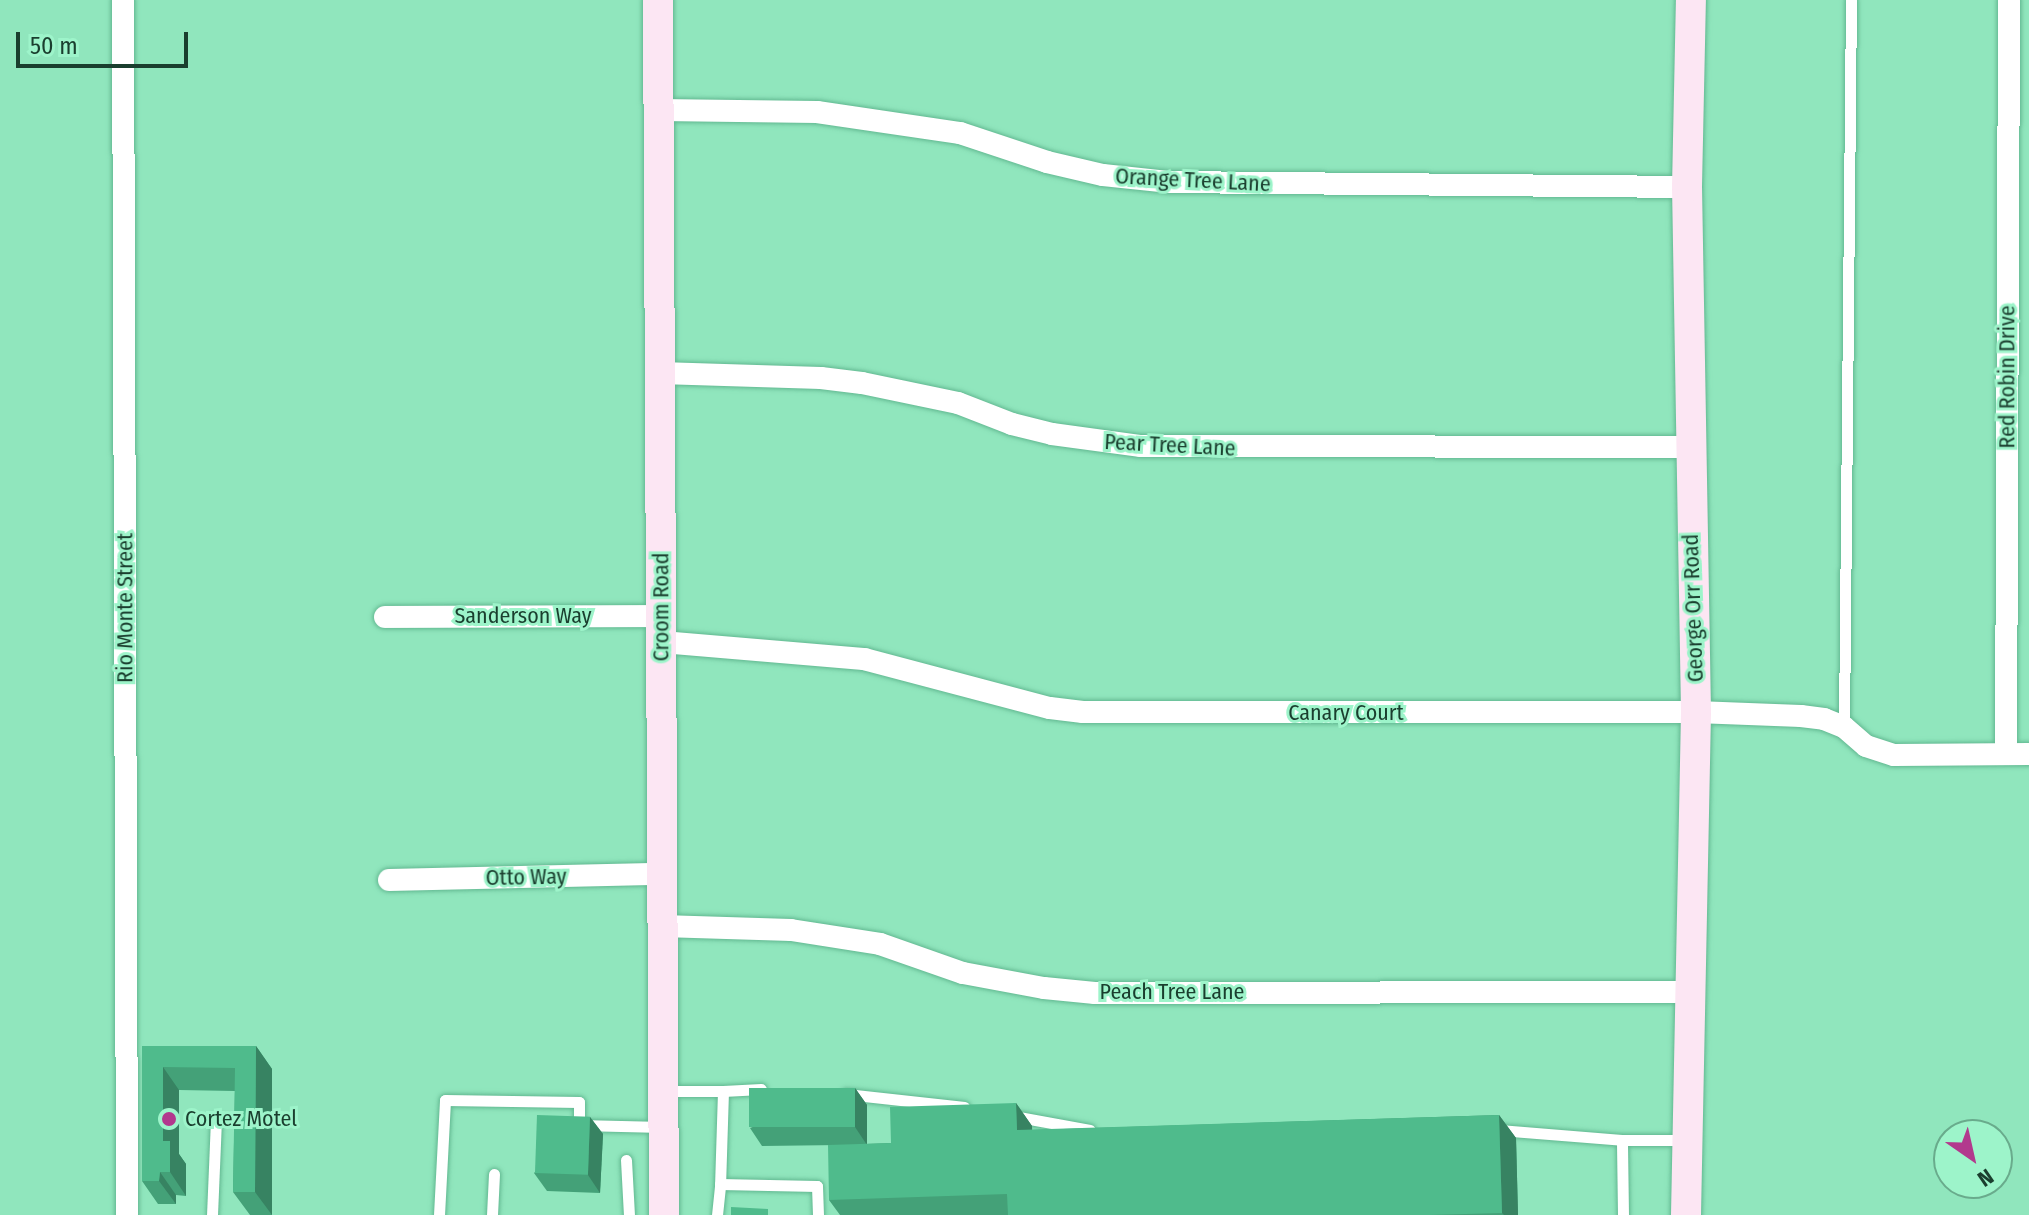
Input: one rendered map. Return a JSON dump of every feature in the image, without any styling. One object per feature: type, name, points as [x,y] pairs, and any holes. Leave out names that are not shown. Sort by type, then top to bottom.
[{"type":"street","name":"Rio Monte Street","points":[[123,0],[127,1215]]},
{"type":"street","name":"Croom Road","points":[[658,0],[664,1215]]},
{"type":"street","name":"George Orr Road","points":[[1686,1215],[1696,712],[1689,447],[1687,187],[1691,0]]},
{"type":"street","name":"Red Robin Drive","points":[[2006,753],[2009,0]]},
{"type":"street","name":"Orange Tree Lane","points":[[659,110],[817,112],[960,133],[1047,162],[1103,175],[1168,182],[1687,187]]},
{"type":"street","name":"Pear Tree Lane","points":[[660,373],[821,378],[862,383],[958,403],[1012,424],[1052,434],[1141,446],[1689,447]]},
{"type":"street","name":"Sanderson Way","points":[[385,617],[661,629]]},
{"type":"street","name":"Canary Court","points":[[661,629],[864,659],[1050,708],[1083,712],[1696,712],[1801,716],[1824,719],[1844,727],[1866,746],[1894,755],[2029,754]]},
{"type":"street","name":"Otto Way","points":[[389,880],[662,874]]},
{"type":"street","name":"Peach Tree Lane","points":[[662,926],[791,930],[880,944],[963,973],[1044,988],[1095,993],[1689,992]]},
{"type":"lane","points":[[1844,727],[1851,0]]},
{"type":"lane","points":[[663,1091],[771,1089]]},
{"type":"lane","points":[[717,1215],[723,1091]]},
{"type":"lane","points":[[826,1092],[927,1100],[983,1111]]},
{"type":"lane","points":[[439,1215],[445,1100],[579,1102],[579,1125],[663,1127]]},
{"type":"lane","points":[[997,1113],[1060,1127],[1107,1132]]},
{"type":"lane","points":[[212,1215],[216,1119]]},
{"type":"lane","points":[[1488,1130],[1622,1140],[1687,1140]]},
{"type":"lane","points":[[1622,1140],[1623,1215]]},
{"type":"lane","points":[[626,1160],[629,1215]]},
{"type":"lane","points":[[492,1215],[494,1174]]},
{"type":"lane","points":[[720,1184],[817,1186],[818,1215]]},
{"type":"building","points":[[142,1046],[256,1046],[255,1192],[233,1192],[235,1068],[163,1067],[163,1141],[170,1141],[170,1172],[160,1172],[159,1181],[142,1181]]},
{"type":"building","points":[[749,1088],[855,1088],[855,1127],[749,1127]]},
{"type":"building","points":[[1016,1103],[1017,1130],[1499,1115],[1502,1213],[1008,1215],[1007,1194],[829,1200],[828,1145],[891,1143],[890,1107]]},
{"type":"building","points":[[537,1115],[590,1117],[588,1175],[535,1173]]},
{"type":"building","points":[[731,1207],[768,1209],[768,1215],[731,1215]]},
{"type":"place","name":"Cortez Motel","points":[[169,1119]]}]
